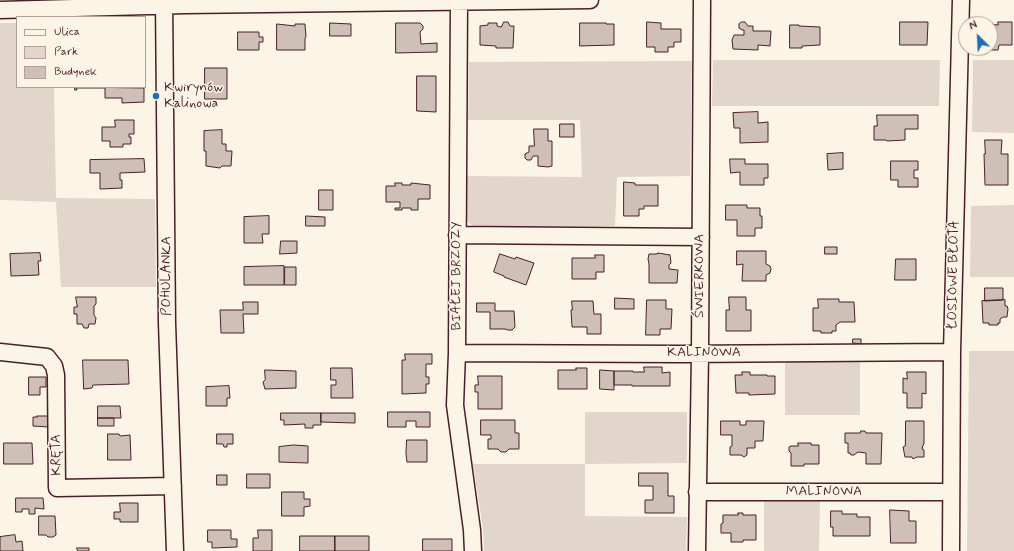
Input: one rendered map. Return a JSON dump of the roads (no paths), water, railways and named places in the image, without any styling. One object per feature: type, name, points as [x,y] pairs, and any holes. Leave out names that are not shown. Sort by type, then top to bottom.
[{"type":"street","name":"BIAŁEJ BRZOZY","points":[[460,0],[457,353],[455,405],[472,530],[473,551]]},
{"type":"street","points":[[0,10],[164,3],[590,0]]},
{"type":"street","name":"ŚWIERKOWA","points":[[696,551],[700,354],[702,0]]},
{"type":"street","name":"ŁOSIOWE BŁOTA","points":[[951,551],[952,352],[962,0]]},
{"type":"street","name":"POHULANKA","points":[[164,3],[167,323],[175,551]]},
{"type":"street","points":[[457,235],[700,237]]},
{"type":"street","name":"KRĘTA","points":[[0,352],[47,357],[54,366],[56,375],[57,488],[172,486]]},
{"type":"street","name":"KALINOWA","points":[[457,353],[700,354],[952,352]]},
{"type":"street","name":"MALINOWA","points":[[697,492],[951,492]]},
{"type":"place","name":"Kwirynów Kalinowa","points":[[156,96]]}]
